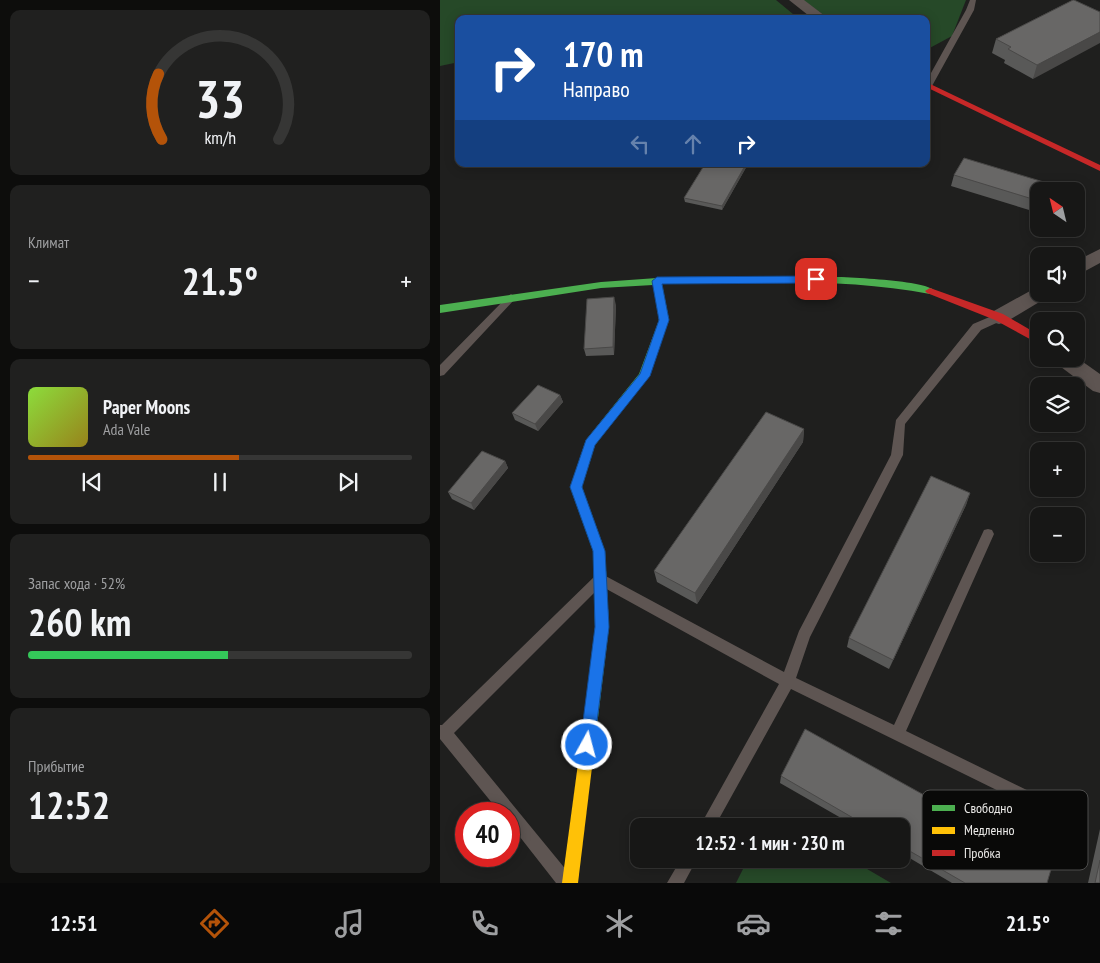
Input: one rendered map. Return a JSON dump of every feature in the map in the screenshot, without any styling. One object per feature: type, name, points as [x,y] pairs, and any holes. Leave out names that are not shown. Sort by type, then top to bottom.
[{"type":"street","points":[[796,0],[817,15]]},
{"type":"street","points":[[930,86],[1100,168]]},
{"type":"street","points":[[1085,264],[1100,255]]},
{"type":"street","points":[[440,309],[601,285],[657,281],[816,279],[900,285],[938,292],[999,317],[1030,335]]},
{"type":"street","points":[[570,883],[602,627],[599,551],[576,487],[590,443],[644,376],[664,320],[657,281]]},
{"type":"street","points":[[999,317],[1030,298]]},
{"type":"street","points":[[1075,367],[1100,385]]},
{"type":"lane","points":[[930,80],[970,10],[973,0]]},
{"type":"lane","points":[[440,372],[511,298]]},
{"type":"lane","points":[[711,818],[788,680],[804,635],[897,455],[900,423],[952,356],[977,328],[999,317]]},
{"type":"lane","points":[[897,734],[988,534]]},
{"type":"lane","points":[[566,883],[442,732],[600,579],[788,680],[1012,790]]},
{"type":"lane","points":[[675,883],[684,868]]},
{"type":"green space","points":[[440,0],[776,0],[794,15],[455,15],[455,63],[440,66]]},
{"type":"green space","points":[[803,0],[966,0],[952,36],[930,48],[930,15],[824,15]]},
{"type":"green space","points":[[744,868],[865,868],[891,883],[736,883]]},
{"type":"building","points":[[1073,0],[1100,12],[1100,32],[1037,65],[1008,49],[1011,47],[996,39]]},
{"type":"building","points":[[964,158],[1044,182],[1030,182],[1030,198],[954,175]]},
{"type":"building","points":[[703,167],[744,167],[722,206],[684,198]]},
{"type":"building","points":[[614,297],[613,347],[584,349],[587,299]]},
{"type":"building","points":[[538,385],[560,395],[535,424],[512,413]]},
{"type":"building","points":[[766,412],[804,429],[695,593],[654,571]]},
{"type":"building","points":[[482,451],[505,461],[471,503],[448,492]]},
{"type":"building","points":[[931,476],[970,493],[893,660],[849,638]]},
{"type":"building","points":[[805,729],[922,794],[922,858],[910,851],[910,818],[853,818],[781,776]]},
{"type":"building","points":[[1100,860],[1100,883],[1095,883]]},
{"type":"building","points":[[943,870],[1051,870],[1047,883],[965,883]]},
{"type":"traffic: fast","points":[[440,309],[601,285],[657,281],[816,279],[900,285],[930,291]]},
{"type":"traffic: fast","points":[[590,726],[602,627],[599,551],[576,487],[590,443],[644,376],[664,320],[657,281]]},
{"type":"traffic: slow","points":[[570,883],[590,726]]},
{"type":"traffic: jam","points":[[930,86],[1100,168]]},
{"type":"traffic: jam","points":[[930,291],[999,317],[1030,335]]},
{"type":"route","points":[[587,745],[602,627],[599,551],[576,487],[590,443],[644,376],[664,320],[657,281],[816,279]]}]
